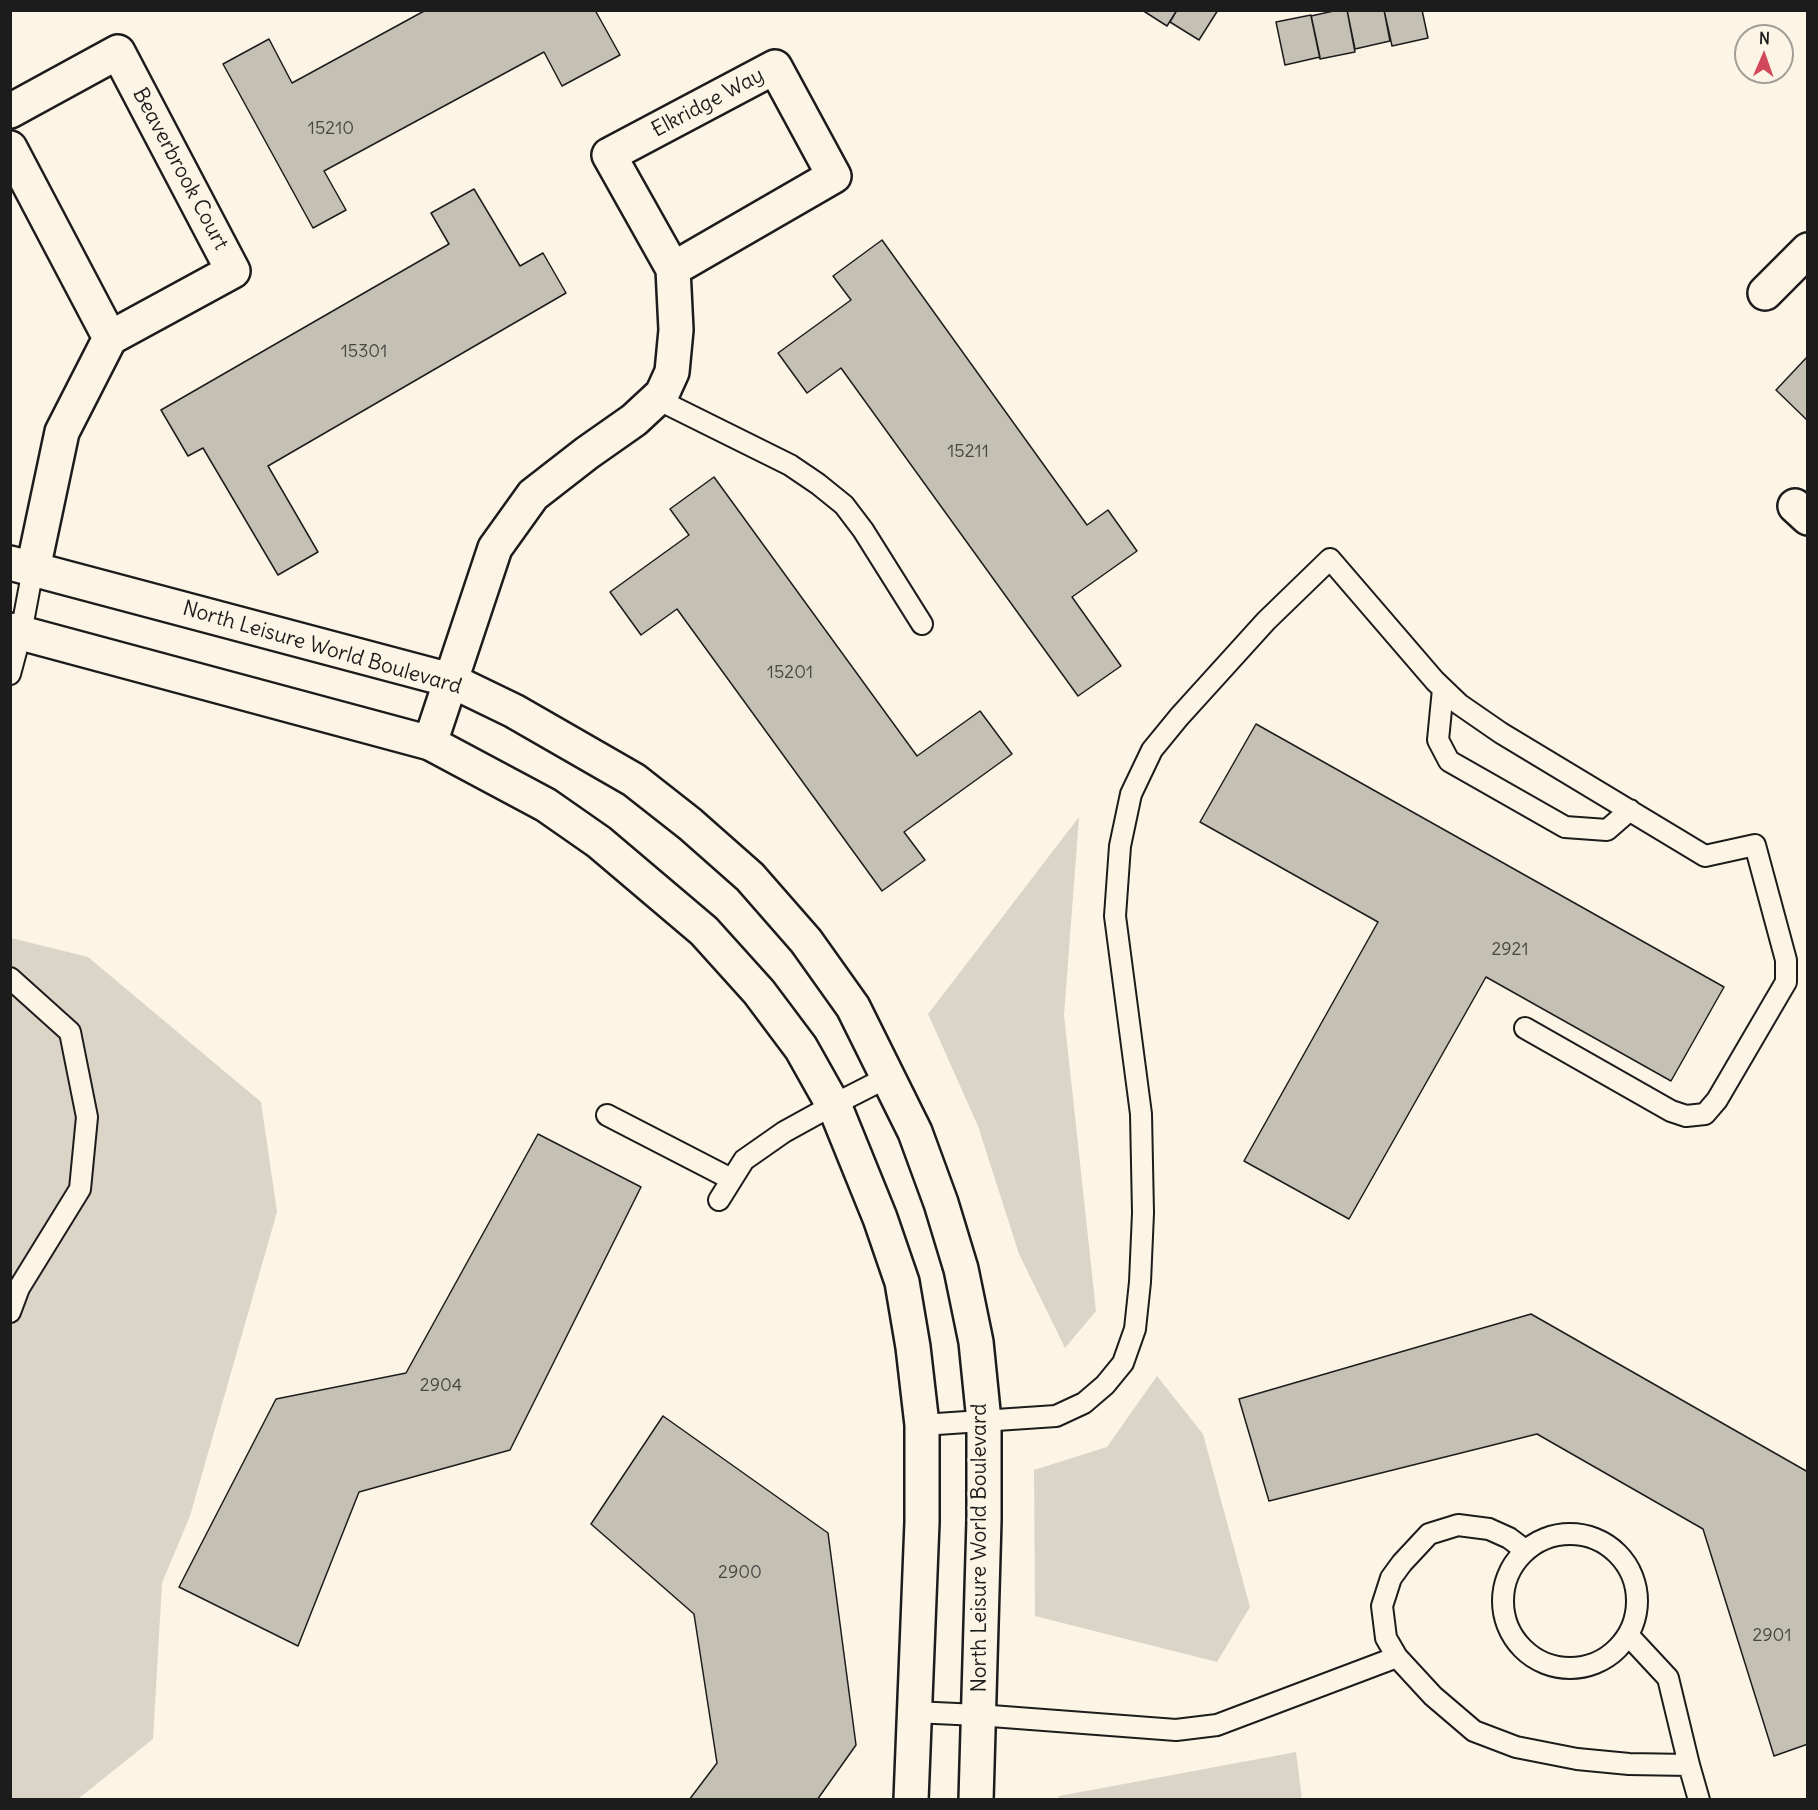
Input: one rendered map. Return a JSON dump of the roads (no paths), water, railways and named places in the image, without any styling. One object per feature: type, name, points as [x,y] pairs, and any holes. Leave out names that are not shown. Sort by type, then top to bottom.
[{"type":"street","name":"Beaverbrook Court","points":[[10,111],[118,52],[233,272],[110,338]]},
{"type":"street","name":"Elkridge Way","points":[[430,743],[495,548],[533,495],[634,420],[662,394],[672,372],[676,330],[673,269],[609,155],[775,67],[834,176],[673,269]]},
{"type":"street","points":[[10,148],[110,338],[62,432],[22,566]]},
{"type":"street","points":[[1765,293],[1808,250]]},
{"type":"street","name":"North Leisure World Boulevard","points":[[22,566],[450,680],[514,711],[634,780],[690,824],[750,877],[806,941],[853,1007],[915,1132],[962,1269],[976,1342],[984,1421],[984,1520],[976,1800]]},
{"type":"street","points":[[16,632],[430,743],[555,811],[599,842],[704,931],[759,992],[801,1048],[833,1105],[880,1218],[902,1282],[913,1347],[922,1425],[922,1522],[911,1800]]},
{"type":"lane","points":[[657,399],[790,465],[844,505],[863,530],[922,624]]},
{"type":"lane","points":[[922,1425],[1056,1416],[1084,1403],[1105,1385],[1123,1363],[1134,1329],[1140,1282],[1142,1224],[1141,1114],[1115,916],[1120,846],[1131,794],[1152,750],[1179,717],[1266,621],[1330,559],[1443,689],[1459,704],[1511,740],[1705,856],[1755,845],[1786,960],[1786,982],[1717,1100],[1705,1114],[1686,1116],[1671,1111],[1525,1028]]},
{"type":"lane","points":[[10,674],[22,566]]},
{"type":"lane","points":[[1443,689],[1438,740],[1449,761],[1565,827],[1607,830],[1630,810]]},
{"type":"lane","points":[[10,978],[70,1032],[87,1117],[80,1189],[19,1288],[10,1312]]},
{"type":"lane","points":[[719,1200],[744,1160],[784,1132],[888,1077]]},
{"type":"lane","points":[[607,1115],[731,1179]]},
{"type":"lane","points":[[1525,1550],[1509,1538],[1489,1529],[1458,1525],[1429,1534],[1391,1578],[1382,1606],[1386,1638],[1397,1657],[1433,1696],[1474,1731],[1516,1747],[1577,1759],[1629,1764],[1689,1765]]},
{"type":"lane","points":[[1564,1534],[1584,1536],[1604,1543],[1620,1557],[1632,1574],[1637,1595],[1636,1616],[1628,1635],[1613,1653],[1593,1665],[1570,1669],[1547,1665],[1526,1653],[1511,1636],[1503,1613],[1503,1590],[1510,1568],[1525,1550],[1543,1539],[1564,1534]]},
{"type":"lane","points":[[1628,1635],[1668,1678],[1699,1800]]},
{"type":"lane","points":[[914,1712],[1176,1730],[1217,1725],[1397,1657]]}]
